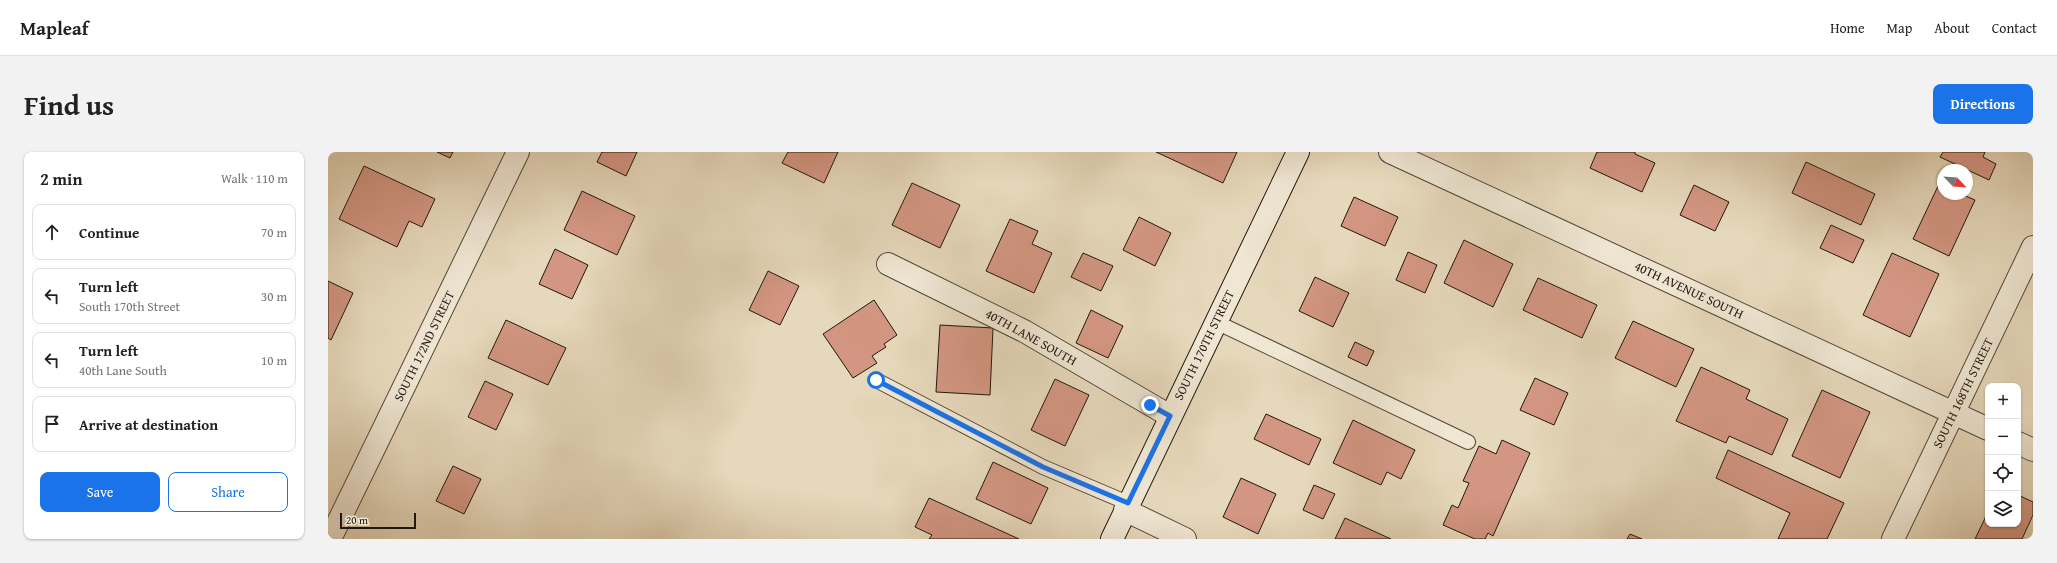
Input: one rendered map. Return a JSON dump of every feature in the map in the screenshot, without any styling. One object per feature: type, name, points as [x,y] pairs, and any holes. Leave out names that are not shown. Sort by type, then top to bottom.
[{"type":"street","name":"SOUTH 172ND STREET","points":[[330,539],[518,152]]},
{"type":"street","name":"SOUTH 170TH STREET","points":[[1112,539],[1298,152]]},
{"type":"street","name":"40TH AVENUE SOUTH","points":[[1390,152],[1985,428]]},
{"type":"street","name":"SOUTH 168TH STREET","points":[[1893,539],[2033,247]]},
{"type":"street","name":"40TH LANE SOUTH","points":[[888,264],[1024,332],[1170,416]]},
{"type":"street","points":[[2021,444],[2033,450]]},
{"type":"street","points":[[1127,507],[1185,539]]},
{"type":"lane","points":[[1216,322],[1468,442]]},
{"type":"lane","points":[[876,380],[1043,467],[1127,507]]},
{"type":"building","points":[[437,152],[453,152],[450,158]]},
{"type":"building","points":[[602,152],[637,152],[626,176],[597,162]]},
{"type":"building","points":[[788,152],[838,152],[824,183],[782,163]]},
{"type":"building","points":[[1156,152],[1237,152],[1223,183]]},
{"type":"building","points":[[1597,152],[1635,152],[1635,154],[1655,163],[1642,192],[1590,168]]},
{"type":"building","points":[[1943,152],[1985,152],[1983,157],[1996,164],[1989,180],[1973,172],[1973,164],[1955,164],[1940,157]]},
{"type":"building","points":[[1806,162],[1875,194],[1861,225],[1792,193]]},
{"type":"building","points":[[364,166],[435,199],[422,227],[409,221],[397,247],[339,219]]},
{"type":"building","points":[[912,183],[960,205],[940,248],[892,225]]},
{"type":"building","points":[[1694,185],[1729,202],[1715,231],[1680,215]]},
{"type":"building","points":[[1937,188],[1937,200],[1975,200],[1949,256],[1913,239]]},
{"type":"building","points":[[582,191],[635,216],[617,255],[564,230]]},
{"type":"building","points":[[1354,197],[1398,217],[1385,246],[1341,226]]},
{"type":"building","points":[[1139,217],[1171,233],[1155,266],[1123,250]]},
{"type":"building","points":[[1010,219],[1038,231],[1032,244],[1052,253],[1034,293],[986,271]]},
{"type":"building","points":[[1831,225],[1864,240],[1853,263],[1820,248]]},
{"type":"building","points":[[1464,240],[1513,264],[1493,307],[1444,283]]},
{"type":"building","points":[[555,249],[588,265],[572,299],[539,284]]},
{"type":"building","points":[[1408,252],[1437,265],[1425,293],[1396,280]]},
{"type":"building","points":[[1083,253],[1113,266],[1101,291],[1071,277]]},
{"type":"building","points":[[1892,253],[1939,274],[1910,337],[1863,315]]},
{"type":"building","points":[[768,271],[799,286],[780,325],[749,310]]},
{"type":"building","points":[[1315,277],[1349,293],[1333,327],[1299,311]]},
{"type":"building","points":[[1538,278],[1597,305],[1582,338],[1523,310]]},
{"type":"building","points":[[328,281],[353,293],[331,340],[328,338]]},
{"type":"building","points":[[874,300],[897,335],[884,344],[886,347],[872,356],[877,363],[853,378],[823,334]]},
{"type":"building","points":[[1091,310],[1123,326],[1108,358],[1076,343]]},
{"type":"building","points":[[506,320],[566,348],[548,385],[488,358]]},
{"type":"building","points":[[1633,321],[1694,349],[1676,387],[1615,358]]},
{"type":"building","points":[[940,325],[993,328],[990,395],[936,392]]},
{"type":"building","points":[[1355,342],[1374,351],[1367,366],[1348,357]]},
{"type":"building","points":[[1701,367],[1750,390],[1746,399],[1788,419],[1772,455],[1729,436],[1726,443],[1676,421]]},
{"type":"building","points":[[1535,378],[1568,393],[1554,425],[1520,410]]},
{"type":"building","points":[[1055,379],[1089,395],[1065,446],[1031,430]]},
{"type":"building","points":[[485,381],[513,394],[496,430],[468,417]]},
{"type":"building","points":[[1822,390],[1870,412],[1840,478],[1792,456]]},
{"type":"building","points":[[1266,414],[1321,439],[1309,465],[1254,439]]},
{"type":"building","points":[[1353,420],[1415,450],[1401,479],[1387,472],[1381,485],[1333,463]]},
{"type":"building","points":[[1502,440],[1530,453],[1493,536],[1488,533],[1485,539],[1475,539],[1443,525],[1452,505],[1458,508],[1469,483],[1463,481],[1479,446],[1496,454]]},
{"type":"building","points":[[1728,450],[1844,503],[1827,539],[1778,539],[1790,513],[1716,478]]},
{"type":"building","points":[[993,462],[1048,488],[1031,524],[976,499]]},
{"type":"building","points":[[453,466],[481,479],[464,514],[436,501]]},
{"type":"building","points":[[1241,478],[1276,494],[1258,534],[1223,517]]},
{"type":"building","points":[[1314,485],[1335,494],[1323,519],[1303,510]]},
{"type":"building","points":[[2021,496],[2033,502],[2033,515],[2022,539],[1975,539],[1985,518],[1985,527],[2021,527]]},
{"type":"building","points":[[929,498],[1019,539],[929,539],[932,535],[915,527]]},
{"type":"building","points":[[1345,518],[1391,539],[1335,539]]},
{"type":"building","points":[[1630,534],[1642,539],[1627,539]]},
{"type":"route","points":[[876,380],[1043,467],[1128,503],[1170,416],[1150,405]]}]
